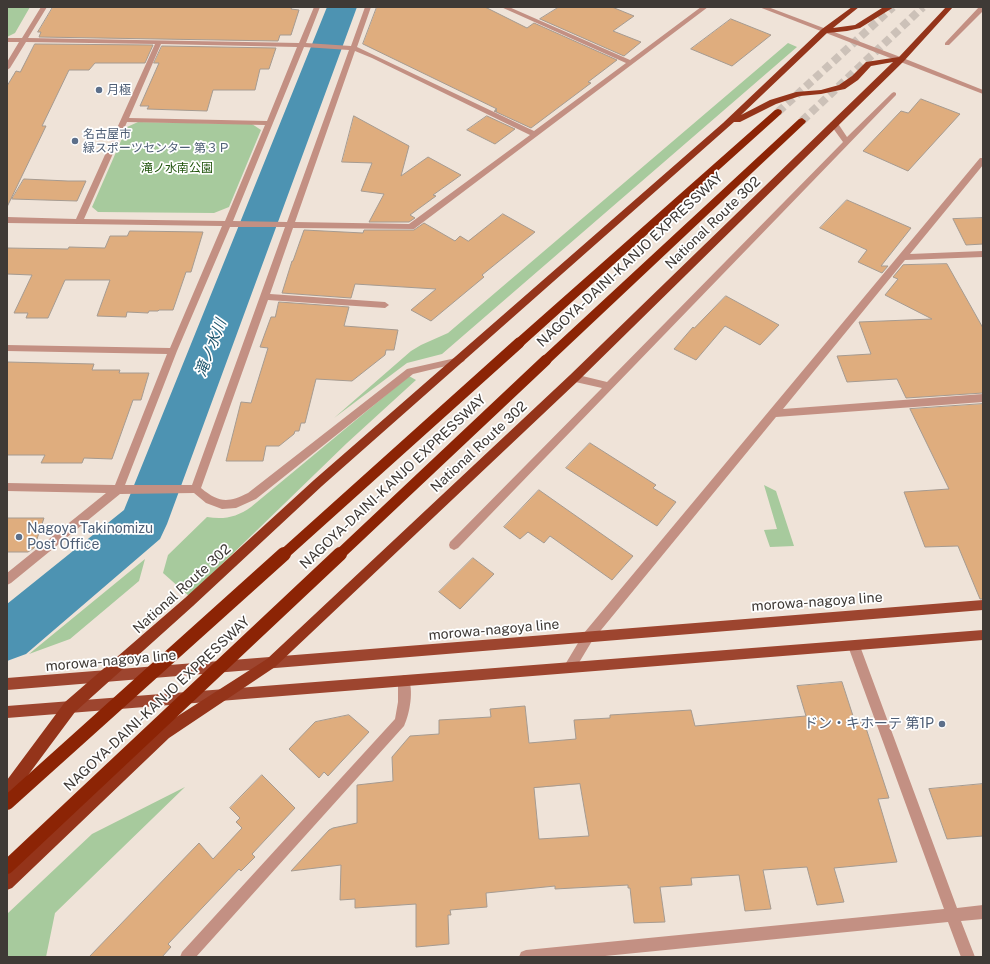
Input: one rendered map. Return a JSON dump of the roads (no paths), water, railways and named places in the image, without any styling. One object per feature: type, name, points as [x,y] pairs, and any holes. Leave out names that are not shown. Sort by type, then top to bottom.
[{"type":"highway","name":"National Route 302","points":[[7,789],[12,785],[70,707],[189,602],[318,483],[460,360],[726,125],[825,31],[856,7]]},
{"type":"highway","points":[[825,31],[848,30],[891,7]]},
{"type":"highway","name":"National Route 302","points":[[7,883],[164,733],[271,663],[574,378],[901,59],[950,7]]},
{"type":"highway","points":[[726,125],[773,102],[800,94],[821,92],[842,87],[855,78],[870,64],[901,59]]},
{"type":"highway","name":"NAGOYA-DAINI-KANJO EXPRESSWAY","points":[[7,803],[778,112]]},
{"type":"highway","name":"NAGOYA-DAINI-KANJO EXPRESSWAY","points":[[7,867],[802,121]]},
{"type":"main road","name":"morowa-nagoya line","points":[[7,684],[588,637],[762,621],[983,605]]},
{"type":"main road","points":[[7,712],[983,635]]},
{"type":"street","points":[[7,68],[44,7]]},
{"type":"street","points":[[7,580],[119,489],[173,351],[270,123],[317,7]]},
{"type":"street","points":[[196,489],[368,7]]},
{"type":"street","points":[[504,7],[631,63]]},
{"type":"street","points":[[7,220],[411,227],[706,7]]},
{"type":"street","points":[[762,7],[901,59],[983,92]]},
{"type":"street","points":[[947,44],[983,7]]},
{"type":"street","points":[[7,40],[318,45],[353,48],[534,134]]},
{"type":"street","points":[[78,221],[159,42]]},
{"type":"street","points":[[454,544],[894,94]]},
{"type":"street","points":[[124,120],[270,123]]},
{"type":"street","points":[[834,124],[847,142]]},
{"type":"street","points":[[570,668],[588,637],[983,160]]},
{"type":"street","points":[[904,257],[983,254]]},
{"type":"street","points":[[265,297],[385,305]]},
{"type":"street","points":[[7,348],[173,351]]},
{"type":"street","points":[[7,487],[140,490],[196,489],[206,499],[218,505],[237,504],[252,496],[410,371],[460,360]]},
{"type":"street","points":[[574,378],[610,386]]},
{"type":"street","points":[[774,412],[983,398]]},
{"type":"street","points":[[854,646],[968,957]]},
{"type":"street","points":[[187,957],[400,722],[404,702],[404,681]]},
{"type":"street","points":[[526,957],[983,912]]},
{"type":"waterway","name":"滝ノ水川","points":[[7,636],[143,524],[342,7]]},
{"type":"tunnel","points":[[778,112],[893,7]]},
{"type":"tunnel","points":[[802,121],[923,7]]},
{"type":"place","name":"月極","points":[[99,90]]},
{"type":"place","name":"名古屋市 緑スポーツセンター 第３Ｐ","points":[[75,141]]},
{"type":"place","name":"Nagoya Takinomizu Post Office","points":[[19,537]]},
{"type":"place","name":"ドン・キホーテ 第1P","points":[[942,724]]},
{"type":"park label","name":"滝ノ水南公園","points":[[177,168]]}]
